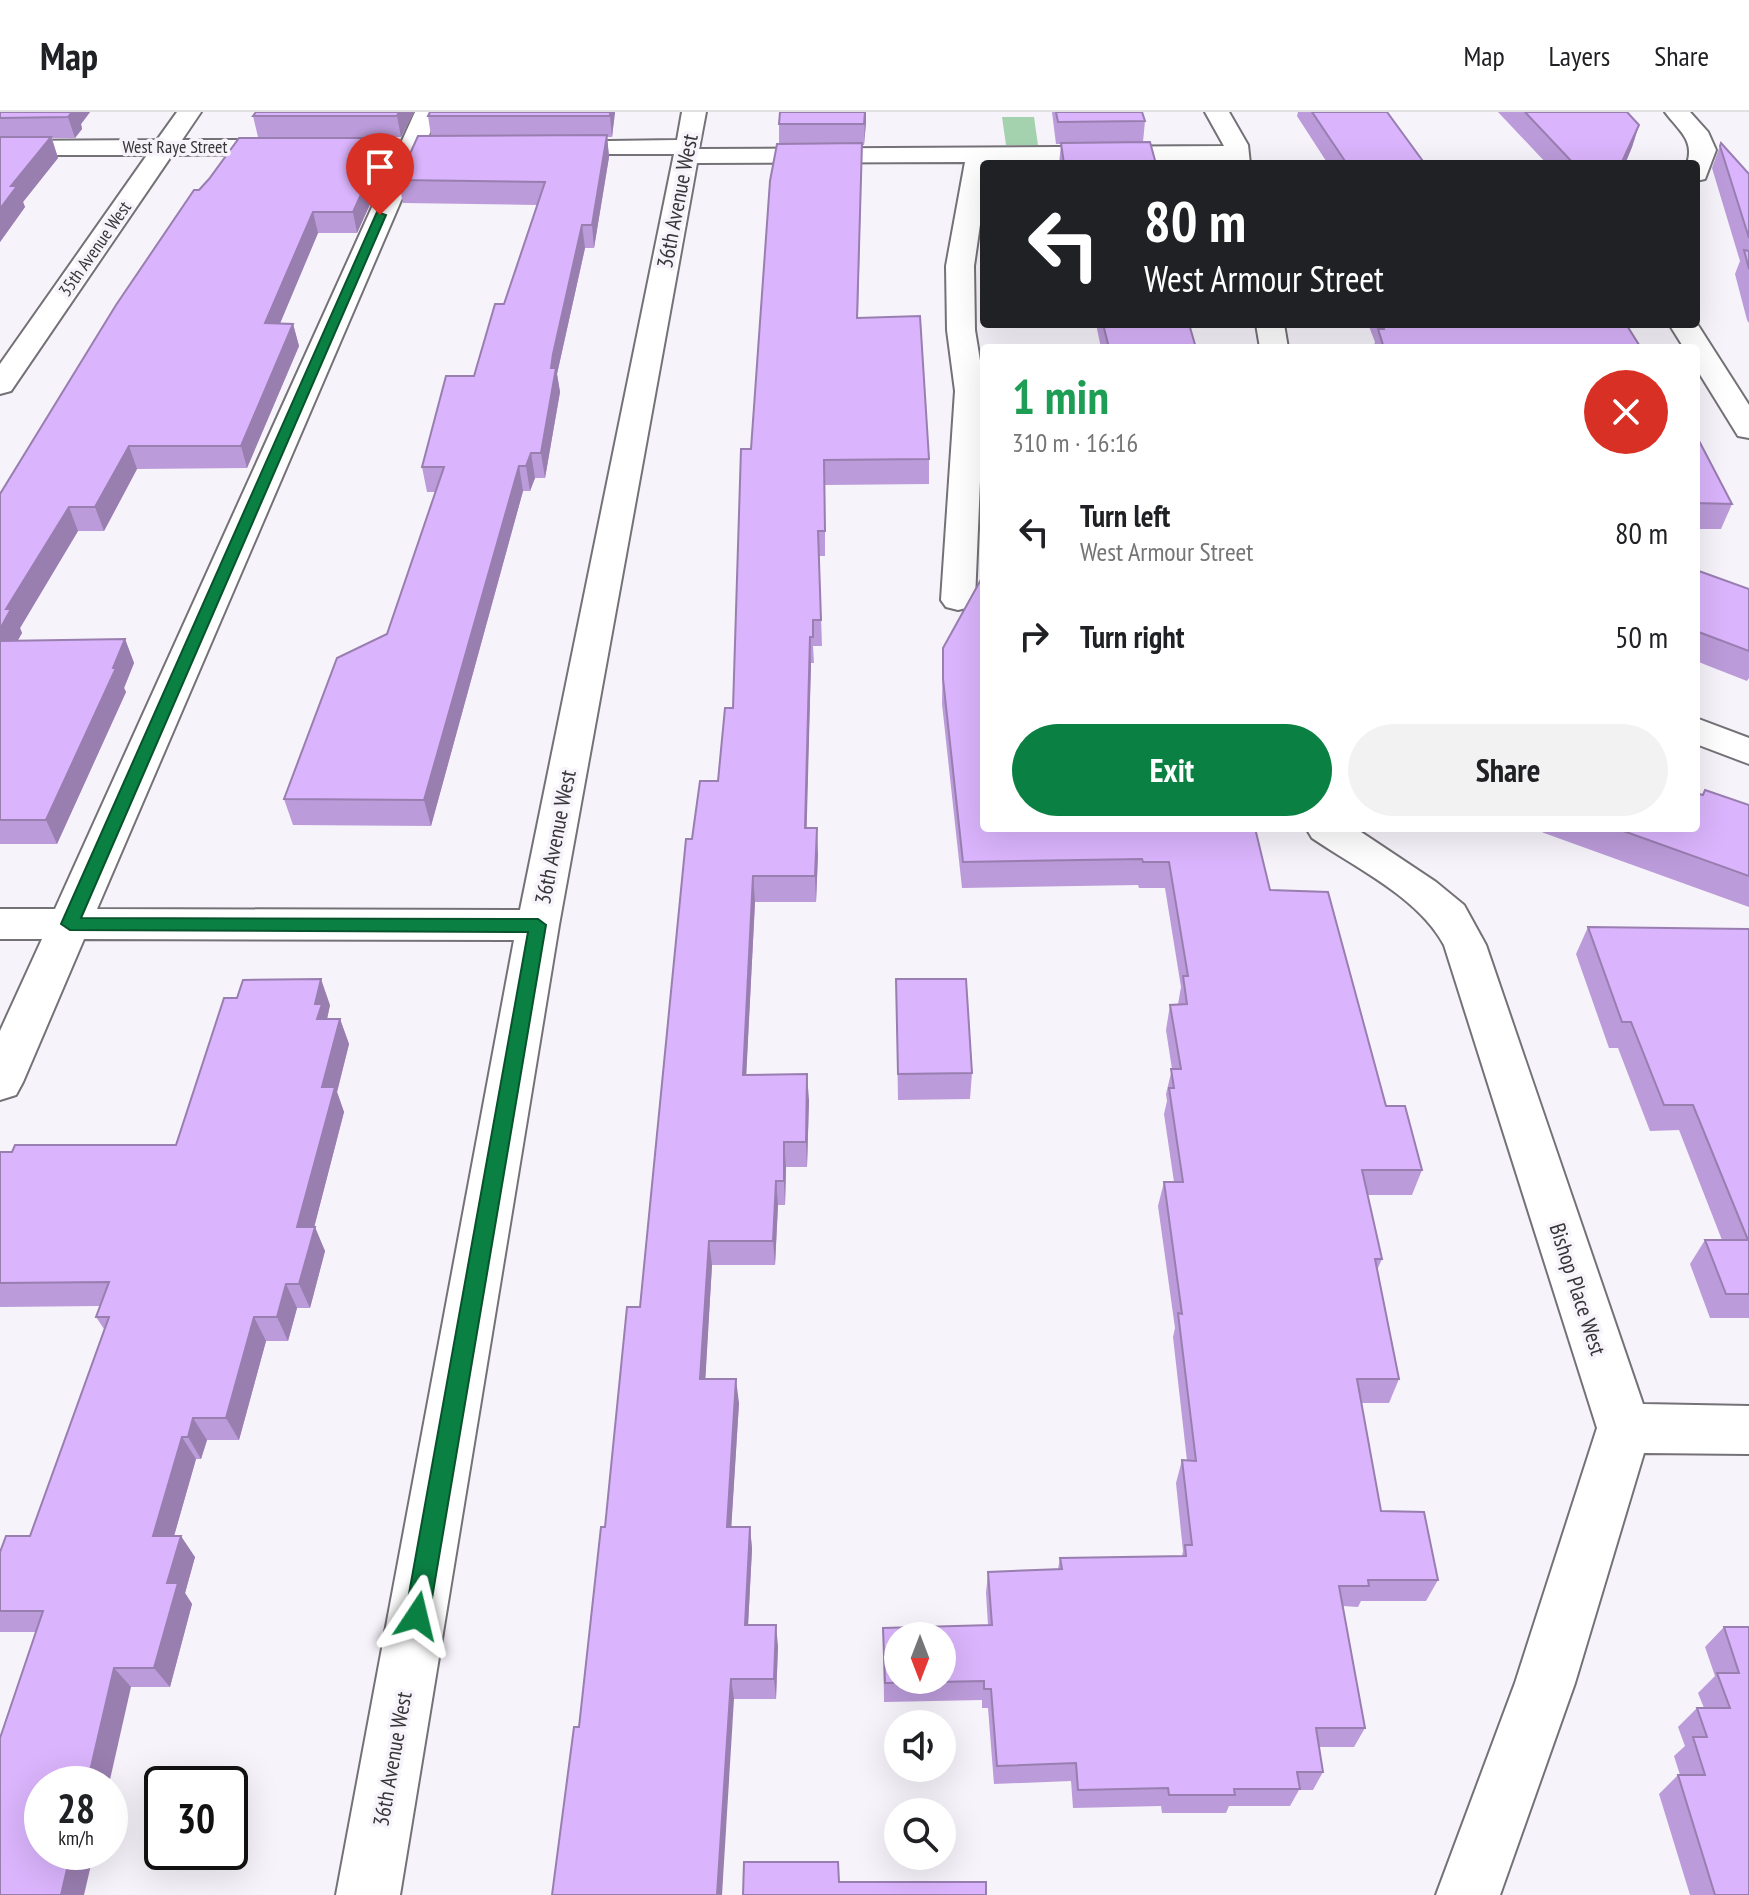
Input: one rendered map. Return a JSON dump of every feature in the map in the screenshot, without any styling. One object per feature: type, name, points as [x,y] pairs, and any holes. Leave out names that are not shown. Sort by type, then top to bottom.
[{"type":"street","name":"35th Avenue West","points":[[0,385],[189,112]]},
{"type":"street","points":[[0,1082],[407,148],[427,112]]},
{"type":"street","points":[[524,148],[689,139],[978,155],[1238,159],[1217,112]]},
{"type":"street","points":[[1677,112],[1699,137],[1704,150],[1700,162]]},
{"type":"street","name":"36th Avenue West","points":[[368,1895],[538,925],[689,139]]},
{"type":"street","name":"West Raye Street","points":[[0,148],[314,147]]},
{"type":"street","points":[[958,600],[970,391],[961,330],[960,266],[978,155]]},
{"type":"street","points":[[1700,351],[1749,429]]},
{"type":"street","points":[[1700,732],[1749,752]]},
{"type":"street","name":"Bishop Place West","points":[[1332,832],[1421,892],[1449,916],[1465,945],[1624,1428]]},
{"type":"street","points":[[0,924],[538,925]]},
{"type":"street","points":[[1468,1895],[1545,1683],[1624,1428],[1749,1430]]},
{"type":"green space","points":[[1002,117],[1034,117],[1038,145],[1006,145]]},
{"type":"building","points":[[0,112],[72,112],[68,117],[0,118]]},
{"type":"building","points":[[256,112],[399,112],[397,116],[253,116]]},
{"type":"building","points":[[430,112],[610,112],[610,116],[428,116]]},
{"type":"building","points":[[780,112],[865,112],[864,124],[779,124]]},
{"type":"building","points":[[1056,112],[1142,112],[1145,121],[1058,122]]},
{"type":"building","points":[[1312,112],[1387,112],[1422,160],[1344,160]]},
{"type":"building","points":[[1525,112],[1627,112],[1639,125],[1623,160],[1570,160]]},
{"type":"building","points":[[607,135],[592,225],[582,225],[553,354],[551,368],[556,368],[541,453],[531,453],[526,466],[519,466],[424,800],[284,799],[337,658],[387,634],[444,467],[422,467],[446,376],[474,376],[495,304],[504,304],[545,182],[398,180],[418,136]]},
{"type":"building","points":[[0,137],[51,137],[11,186],[17,186],[0,209]]},
{"type":"building","points":[[239,138],[387,138],[353,212],[313,212],[265,323],[293,324],[241,446],[129,446],[95,507],[69,507],[6,609],[11,609],[0,629],[0,494],[116,305],[194,190],[199,190],[209,179]]},
{"type":"building","points":[[1150,142],[1155,160],[1063,160],[1061,143]]},
{"type":"building","points":[[862,143],[857,318],[920,316],[929,459],[824,460],[825,531],[818,531],[821,620],[813,620],[813,637],[810,637],[805,828],[817,828],[815,876],[753,876],[743,1075],[807,1074],[806,1142],[784,1142],[784,1181],[776,1181],[773,1241],[709,1241],[700,1379],[736,1379],[727,1527],[750,1527],[745,1625],[776,1625],[774,1679],[731,1679],[717,1895],[552,1895],[574,1727],[579,1727],[601,1527],[605,1527],[627,1307],[640,1307],[686,839],[692,839],[700,781],[718,781],[725,708],[733,708],[741,449],[751,449],[770,181],[777,144]]},
{"type":"building","points":[[1721,143],[1749,174],[1749,238],[1720,146]]},
{"type":"building","points":[[1744,250],[1749,251],[1749,269]]},
{"type":"building","points":[[1104,328],[1190,328],[1195,344],[1108,344]]},
{"type":"building","points":[[1628,328],[1638,344],[1383,344],[1378,329]]},
{"type":"building","points":[[1700,443],[1732,504],[1700,503]]},
{"type":"building","points":[[1700,571],[1749,589],[1749,651],[1700,633]]},
{"type":"building","points":[[980,581],[980,832],[1256,832],[1270,890],[1328,892],[1386,1106],[1405,1106],[1422,1170],[1362,1170],[1382,1259],[1375,1259],[1399,1379],[1357,1379],[1381,1511],[1424,1512],[1438,1580],[1368,1580],[1369,1586],[1339,1586],[1365,1728],[1316,1728],[1323,1772],[1297,1772],[1300,1789],[1234,1789],[1235,1795],[1169,1795],[1168,1788],[1078,1790],[1076,1763],[997,1766],[991,1689],[984,1689],[984,1681],[956,1682],[956,1626],[992,1625],[988,1572],[1062,1569],[1060,1558],[1186,1556],[1185,1545],[1192,1545],[1182,1460],[1196,1461],[1178,1313],[1182,1314],[1164,1182],[1183,1182],[1169,1088],[1174,1088],[1171,1069],[1181,1069],[1170,1005],[1187,1004],[1183,976],[1188,976],[1169,862],[1143,862],[1142,859],[963,862],[943,679],[943,648]]},
{"type":"building","points":[[125,639],[113,668],[116,668],[46,820],[0,820],[0,641]]},
{"type":"building","points":[[1705,790],[1749,805],[1749,876],[1626,832],[1700,832],[1700,794],[1703,795]]},
{"type":"building","points":[[1588,927],[1749,929],[1749,1294],[1726,1294],[1705,1240],[1748,1240],[1693,1105],[1664,1105],[1631,1022],[1622,1022]]},
{"type":"building","points":[[321,979],[315,1004],[322,1004],[317,1019],[340,1019],[322,1087],[335,1087],[297,1227],[315,1227],[299,1284],[286,1284],[277,1317],[254,1317],[226,1418],[193,1418],[188,1437],[182,1437],[153,1536],[181,1536],[167,1583],[178,1583],[154,1668],[114,1668],[91,1766],[24,1766],[24,1870],[67,1870],[61,1895],[0,1895],[0,1738],[43,1611],[0,1611],[0,1552],[6,1536],[30,1536],[109,1317],[96,1317],[109,1282],[0,1283],[0,1152],[12,1152],[15,1145],[176,1145],[224,998],[237,998],[243,980]]},
{"type":"building","points":[[896,979],[966,979],[972,1073],[898,1074]]},
{"type":"building","points":[[1724,1627],[1749,1627],[1749,1895],[1715,1895],[1678,1775],[1705,1775],[1693,1737],[1707,1737],[1697,1708],[1730,1708],[1717,1673],[1739,1673]]},
{"type":"building","points":[[744,1862],[838,1862],[839,1882],[986,1882],[986,1895],[743,1895]]},
{"type":"route","points":[[380,215],[70,924],[538,925],[417,1616]]}]
